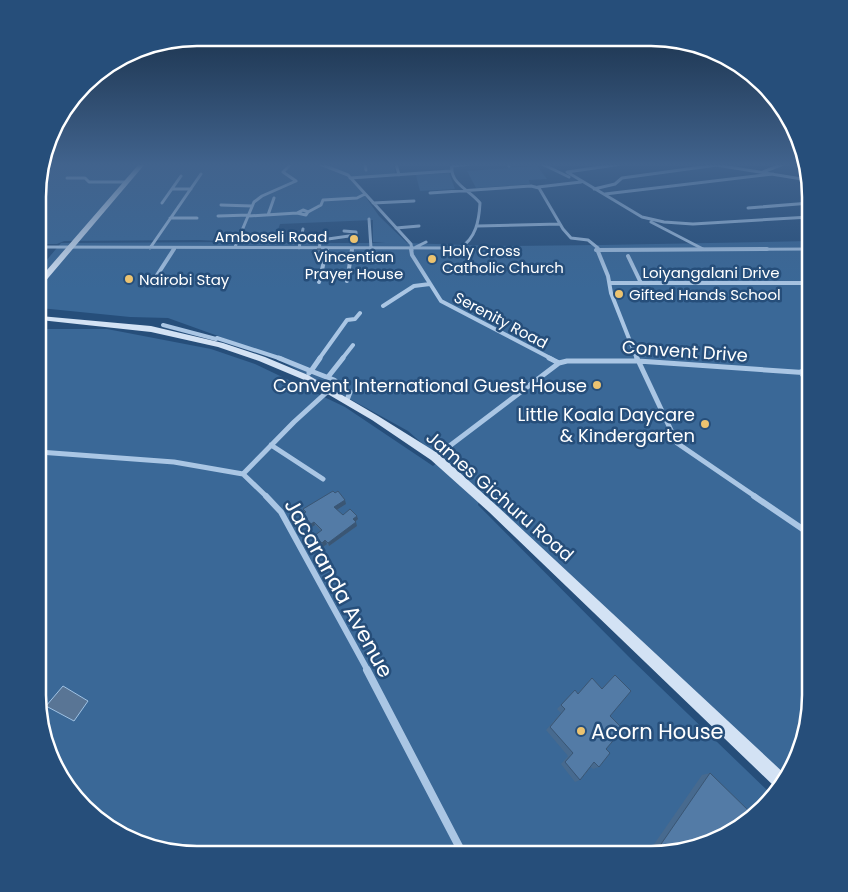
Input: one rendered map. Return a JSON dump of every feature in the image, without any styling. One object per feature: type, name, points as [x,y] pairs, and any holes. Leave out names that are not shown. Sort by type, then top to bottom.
[{"type":"main road","points":[[46,274],[105,206]]},
{"type":"main road","points":[[46,270],[62,255]]},
{"type":"main road","name":"James Gichuru Road","points":[[46,317],[151,329],[214,340],[251,351],[308,374],[328,391],[347,400],[435,457],[583,592],[777,777]]},
{"type":"main road","name":"James Gichuru Road","points":[[46,323],[97,327],[110,325]]},
{"type":"street","points":[[150,248],[179,206]]},
{"type":"street","points":[[235,247],[252,206],[240,206]]},
{"type":"street","points":[[268,215],[271,206]]},
{"type":"street","points":[[218,216],[297,213],[303,210],[308,212],[320,206]]},
{"type":"street","name":"Serenity Road","points":[[376,206],[412,244],[414,248],[412,255],[441,301],[559,363]]},
{"type":"street","points":[[480,206],[477,226],[560,224]]},
{"type":"street","points":[[551,206],[560,224],[571,238],[588,240],[598,248],[596,250],[611,283],[611,293],[638,361],[677,443],[801,528]]},
{"type":"street","points":[[624,206],[705,250]]},
{"type":"street","points":[[748,208],[777,206]]},
{"type":"street","points":[[642,217],[683,224],[801,218]]},
{"type":"street","points":[[170,218],[197,218]]},
{"type":"street","points":[[369,219],[371,248]]},
{"type":"street","points":[[396,228],[419,226]]},
{"type":"street","name":"Amboseli Road","points":[[46,247],[460,248],[472,238],[477,226]]},
{"type":"street","points":[[299,248],[302,229]]},
{"type":"street","points":[[319,248],[321,240],[356,235],[356,232],[344,230]]},
{"type":"street","points":[[414,248],[426,242]]},
{"type":"street","points":[[152,282],[175,248]]},
{"type":"street","points":[[319,282],[327,248]]},
{"type":"street","points":[[347,280],[352,248]]},
{"type":"street","points":[[596,250],[801,249]]},
{"type":"street","points":[[628,256],[641,283]]},
{"type":"street","name":"Loiyangalani Drive","points":[[611,283],[801,283]]},
{"type":"street","points":[[382,306],[414,286],[430,284]]},
{"type":"street","points":[[347,400],[350,394],[349,390],[328,377],[308,374],[347,320],[355,319],[360,313]]},
{"type":"street","points":[[164,325],[214,340]]},
{"type":"street","points":[[328,377],[353,345]]},
{"type":"street","name":"Convent Drive","points":[[559,363],[570,360],[638,361],[801,372]]},
{"type":"street","points":[[435,457],[559,363]]},
{"type":"street","points":[[47,452],[161,460],[243,474],[328,391]]},
{"type":"street","points":[[271,445],[323,479]]},
{"type":"street","name":"Jacaranda Avenue","points":[[243,474],[281,512],[342,622],[446,817],[459,845]]},
{"type":"shaded area","points":[[46,206],[372,206],[379,216],[407,243],[495,246],[801,241],[801,705],[794,743],[776,779],[480,497],[478,505],[632,660],[767,791],[735,820],[717,830],[699,838],[661,845],[187,845],[149,838],[113,820],[84,794],[72,779],[54,743],[49,724],[47,705],[46,329],[107,329],[211,349],[255,364],[345,407],[433,466],[441,460],[408,431],[281,361],[243,345],[168,318],[130,317],[46,309],[46,261],[61,243],[237,242],[200,240],[64,241],[57,244],[46,244]],"holes":[[[373,220],[373,242],[385,243],[261,243],[274,241],[280,224]]]},
{"type":"shaded area","points":[[63,686],[88,701],[74,721],[47,705]]},
{"type":"building","points":[[317,249],[321,249],[318,258],[315,258]]},
{"type":"building","points":[[333,491],[335,493],[338,491],[345,500],[334,507],[343,515],[350,509],[357,516],[353,519],[356,522],[328,543],[325,540],[322,543],[314,536],[322,530],[314,522],[311,524],[303,514],[306,512],[303,509]]},
{"type":"building","name":"Acorn House","points":[[615,675],[631,691],[610,716],[623,729],[606,749],[610,753],[599,767],[594,762],[580,780],[565,762],[573,753],[550,727],[565,709],[561,705],[575,690],[578,694],[592,678],[602,689]]},
{"type":"building","points":[[710,773],[748,810],[735,820],[699,838],[680,843],[660,845]]},
{"type":"place","name":"Vincentian Prayer House","points":[[354,239]]},
{"type":"place","name":"Holy Cross Catholic Church","points":[[432,259]]},
{"type":"place","name":"Nairobi Stay","points":[[129,279]]},
{"type":"place","name":"Gifted Hands School","points":[[619,294]]},
{"type":"place","name":"Convent International Guest House","points":[[597,385]]},
{"type":"place","name":"Little Koala Daycare & Kindergarten","points":[[705,424]]},
{"type":"place","name":"Acorn House","points":[[581,731]]}]
